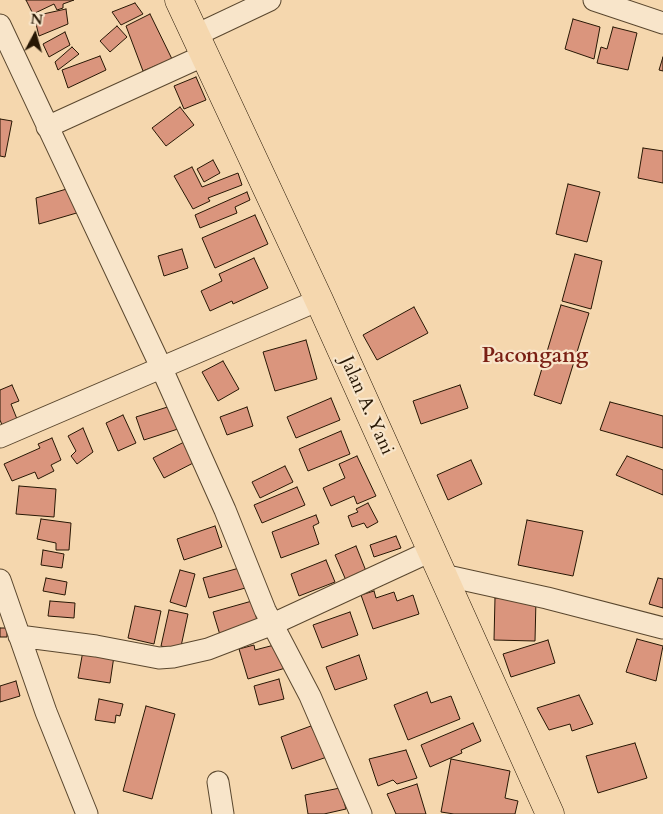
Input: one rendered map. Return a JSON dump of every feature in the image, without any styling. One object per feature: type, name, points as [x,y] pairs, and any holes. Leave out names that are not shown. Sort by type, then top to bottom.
[{"type":"highway","name":"Jalan A. Yani","points":[[179,0],[319,300],[548,814]]},
{"type":"street","points":[[47,126],[200,45],[270,0]]},
{"type":"street","points":[[594,0],[663,23]]},
{"type":"street","points":[[0,25],[161,367],[225,510],[265,610],[310,696],[361,814]]},
{"type":"street","points":[[0,438],[319,300]]},
{"type":"street","points":[[19,636],[96,646],[164,659],[208,649],[273,624],[431,551]]},
{"type":"street","points":[[443,575],[547,598],[663,628]]},
{"type":"street","points":[[0,580],[49,719],[87,814]]},
{"type":"street","points":[[218,782],[223,814]]},
{"type":"building","points":[[26,0],[74,0],[63,4],[63,8],[57,10],[54,4],[33,14]]},
{"type":"building","points":[[135,3],[143,14],[121,25],[112,12]]},
{"type":"building","points":[[66,9],[68,24],[39,36],[34,16]]},
{"type":"building","points":[[150,14],[172,59],[143,71],[126,26]]},
{"type":"building","points":[[573,19],[600,27],[594,59],[565,49]]},
{"type":"building","points":[[117,26],[127,37],[110,52],[100,41]]},
{"type":"building","points":[[613,27],[637,33],[628,70],[597,63],[601,47],[607,49]]},
{"type":"building","points":[[65,32],[70,45],[49,57],[43,44]]},
{"type":"building","points":[[72,47],[79,54],[58,70],[55,62]]},
{"type":"building","points":[[100,56],[106,70],[68,88],[62,70]]},
{"type":"building","points":[[663,57],[663,71],[659,70]]},
{"type":"building","points":[[196,77],[206,100],[184,109],[174,86]]},
{"type":"building","points":[[180,107],[194,125],[166,146],[152,128]]},
{"type":"building","points":[[0,119],[12,121],[5,157],[0,156]]},
{"type":"building","points":[[643,148],[663,151],[663,183],[638,178]]},
{"type":"building","points":[[213,160],[220,173],[204,182],[197,169]]},
{"type":"building","points":[[192,167],[202,187],[238,173],[242,185],[208,198],[210,201],[193,209],[174,176]]},
{"type":"building","points":[[568,184],[600,192],[587,242],[556,234]]},
{"type":"building","points":[[70,188],[80,212],[39,224],[36,198]]},
{"type":"building","points":[[247,192],[250,200],[235,207],[237,213],[200,228],[195,215]]},
{"type":"building","points":[[255,215],[268,244],[215,268],[202,238]]},
{"type":"building","points":[[182,249],[188,268],[164,276],[158,256]]},
{"type":"building","points":[[575,254],[602,261],[591,309],[562,301]]},
{"type":"building","points":[[254,258],[268,288],[233,304],[232,301],[210,311],[201,291],[222,281],[219,274]]},
{"type":"building","points":[[561,305],[589,313],[561,404],[534,395]]},
{"type":"building","points":[[414,307],[428,333],[377,360],[363,335]]},
{"type":"building","points":[[306,340],[317,379],[275,391],[263,352]]},
{"type":"building","points":[[223,361],[239,389],[218,401],[202,372]]},
{"type":"building","points":[[12,385],[19,401],[11,404],[17,419],[2,425],[0,420],[0,390]]},
{"type":"building","points":[[460,385],[468,408],[421,424],[413,401]]},
{"type":"building","points":[[331,398],[340,420],[296,438],[287,417]]},
{"type":"building","points":[[610,402],[663,416],[663,448],[600,430]]},
{"type":"building","points":[[177,404],[184,427],[144,440],[136,417]]},
{"type":"building","points":[[247,407],[253,426],[227,435],[220,417]]},
{"type":"building","points":[[123,415],[136,443],[118,451],[106,423]]},
{"type":"building","points":[[83,428],[93,452],[77,464],[71,456],[76,451],[68,436]]},
{"type":"building","points":[[341,431],[350,454],[308,471],[299,449]]},
{"type":"building","points":[[52,438],[61,460],[51,465],[54,471],[38,479],[35,472],[12,481],[4,464],[40,448],[38,444]]},
{"type":"building","points":[[188,440],[199,460],[164,478],[153,458]]},
{"type":"building","points":[[357,456],[376,496],[357,504],[354,496],[331,506],[323,488],[345,478],[339,464]]},
{"type":"building","points":[[627,456],[663,470],[663,495],[616,475]]},
{"type":"building","points":[[471,460],[482,484],[448,500],[437,475]]},
{"type":"building","points":[[285,466],[293,482],[260,498],[252,482]]},
{"type":"building","points":[[19,486],[56,489],[54,517],[16,514]]},
{"type":"building","points":[[297,487],[305,505],[262,523],[254,505]]},
{"type":"building","points":[[368,503],[378,522],[367,528],[364,523],[352,527],[348,516],[358,512],[356,509]]},
{"type":"building","points":[[316,515],[319,523],[313,526],[319,544],[281,558],[272,532]]},
{"type":"building","points":[[41,519],[71,523],[69,550],[56,550],[56,543],[37,539]]},
{"type":"building","points":[[527,520],[583,531],[573,576],[518,565]]},
{"type":"building","points":[[215,526],[222,547],[184,560],[177,539]]},
{"type":"building","points":[[396,536],[401,548],[374,557],[370,545]]},
{"type":"building","points":[[356,546],[368,576],[348,585],[335,555]]},
{"type":"building","points":[[43,550],[64,554],[62,568],[41,565]]},
{"type":"building","points":[[326,560],[335,582],[299,596],[291,574]]},
{"type":"building","points":[[243,567],[249,587],[209,598],[203,578]]},
{"type":"building","points":[[180,570],[195,574],[186,607],[170,602]]},
{"type":"building","points":[[46,578],[67,582],[65,595],[43,591]]},
{"type":"building","points":[[658,578],[663,579],[663,608],[649,604]]},
{"type":"building","points":[[374,591],[376,598],[394,592],[397,601],[413,595],[419,614],[373,629],[361,595]]},
{"type":"building","points":[[495,598],[536,599],[535,641],[494,640]]},
{"type":"building","points":[[50,601],[75,603],[74,618],[48,616]]},
{"type":"building","points":[[252,601],[258,624],[220,635],[213,612]]},
{"type":"building","points":[[135,606],[161,611],[154,644],[128,638]]},
{"type":"building","points":[[169,610],[188,614],[180,651],[161,646]]},
{"type":"building","points":[[350,612],[358,635],[322,648],[313,625]]},
{"type":"building","points":[[0,628],[7,628],[7,637],[0,637]]},
{"type":"building","points":[[637,639],[663,646],[656,681],[626,672]]},
{"type":"building","points":[[548,640],[555,663],[511,677],[503,654]]},
{"type":"building","points":[[282,643],[289,667],[248,679],[239,649],[254,645],[255,650]]},
{"type":"building","points":[[83,651],[114,656],[110,683],[78,678]]},
{"type":"building","points":[[359,655],[367,679],[335,690],[326,667]]},
{"type":"building","points":[[279,679],[284,699],[259,705],[254,686]]},
{"type":"building","points":[[16,681],[20,696],[0,702],[0,686]]},
{"type":"building","points":[[427,692],[431,703],[451,696],[460,719],[408,740],[394,705]]},
{"type":"building","points":[[579,695],[593,724],[572,731],[570,724],[549,730],[537,708]]},
{"type":"building","points":[[99,699],[123,704],[120,716],[116,715],[115,723],[95,720]]},
{"type":"building","points":[[146,706],[175,714],[152,799],[123,791]]},
{"type":"building","points":[[473,723],[481,741],[461,750],[462,753],[430,767],[421,745]]},
{"type":"building","points":[[311,726],[327,757],[292,769],[281,737]]},
{"type":"building","points":[[635,743],[647,778],[598,793],[586,756]]},
{"type":"building","points":[[406,750],[417,778],[397,784],[393,780],[378,786],[369,759]]},
{"type":"building","points":[[451,759],[510,771],[505,798],[518,801],[515,814],[454,814],[441,812]]},
{"type":"building","points":[[417,784],[426,814],[396,814],[387,794]]},
{"type":"building","points":[[340,788],[346,809],[324,814],[308,814],[305,795]]},
{"type":"district","name":"Pacongang","points":[[535,357]]}]
